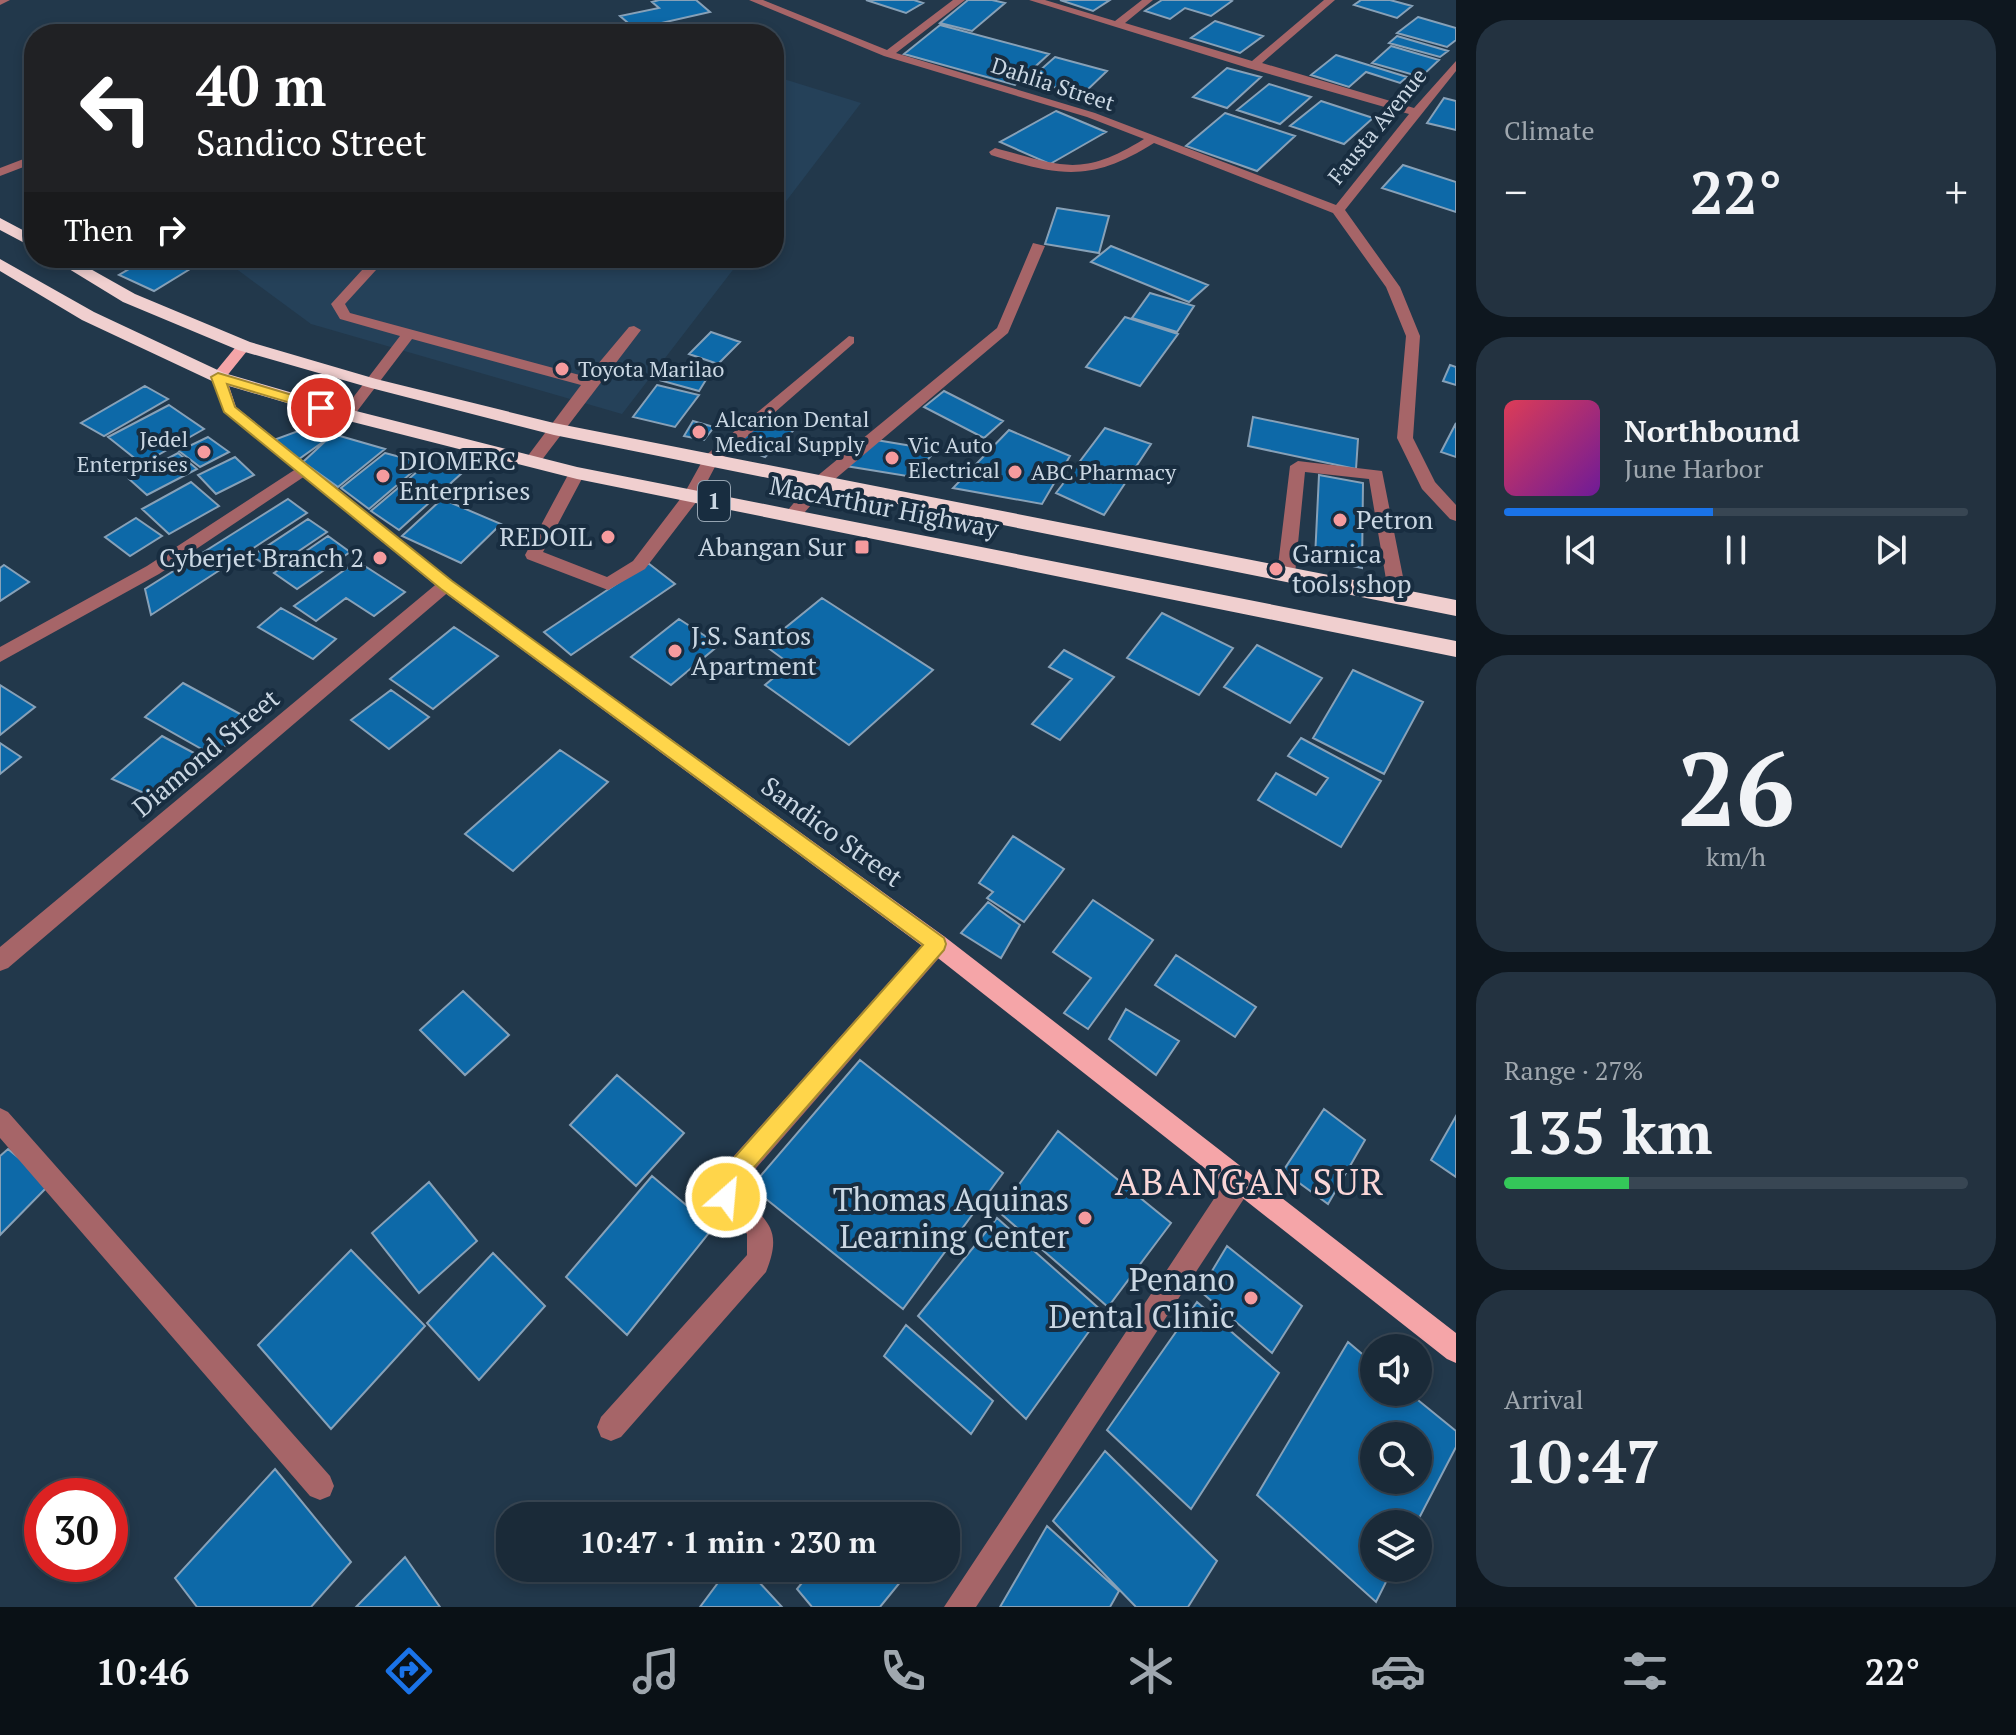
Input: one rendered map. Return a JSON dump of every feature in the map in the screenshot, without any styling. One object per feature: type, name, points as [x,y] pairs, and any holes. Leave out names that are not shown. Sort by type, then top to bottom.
[{"type":"highway","points":[[0,223],[24,237]]},
{"type":"highway","name":"MacArthur Highway","points":[[0,264],[88,316],[218,377],[347,415],[577,473],[1456,649]]},
{"type":"highway","name":"MacArthur Highway","points":[[84,268],[129,298],[244,346],[371,383],[554,429],[1456,608]]},
{"type":"main road","points":[[218,377],[244,346]]},
{"type":"main road","name":"Sandico Street","points":[[218,377],[229,409],[446,585],[937,944],[1456,1350]]},
{"type":"street","name":"Dahlia Street","points":[[754,0],[888,54],[1091,115],[1338,210]]},
{"type":"street","points":[[888,54],[960,0]]},
{"type":"street","points":[[1034,0],[1415,112]]},
{"type":"street","points":[[1116,25],[1148,0]]},
{"type":"street","points":[[1252,66],[1330,0]]},
{"type":"street","name":"Fausta Avenue","points":[[1456,64],[1338,210],[1393,287],[1413,336],[1405,438],[1428,485],[1456,515]]},
{"type":"street","points":[[995,152],[1033,164],[1093,169],[1125,157],[1153,139]]},
{"type":"street","points":[[0,172],[24,163]]},
{"type":"street","points":[[793,515],[822,481],[1003,330],[1038,246]]},
{"type":"street","points":[[371,268],[338,304],[345,316],[590,383]]},
{"type":"street","points":[[532,461],[634,330]]},
{"type":"street","points":[[347,415],[409,334]]},
{"type":"street","points":[[577,473],[533,555],[608,584],[639,565],[691,497],[711,460],[849,340]]},
{"type":"street","points":[[1286,574],[1298,466],[1376,475],[1398,597]]},
{"type":"street","points":[[0,655],[153,570],[302,470]]},
{"type":"street","name":"Diamond Street","points":[[0,961],[446,585]]},
{"type":"street","points":[[611,1427],[757,1263],[763,1249],[763,1234],[754,1221],[726,1197],[725,1185],[937,944]]},
{"type":"street","points":[[0,1120],[320,1486]]},
{"type":"street","points":[[959,1607],[1240,1182]]},
{"type":"shaded area","points":[[784,79],[861,103],[784,204]]},
{"type":"shaded area","name":"Toyota Marilao","points":[[235,268],[734,268],[622,414],[311,324]]},
{"type":"building","points":[[696,0],[710,12],[657,24],[629,24],[620,16],[659,8],[652,2]]},
{"type":"building","points":[[866,0],[914,0],[923,3],[906,13]]},
{"type":"building","points":[[968,0],[1005,3],[972,31],[940,23]]},
{"type":"building","points":[[1060,0],[1110,0],[1093,11]]},
{"type":"building","points":[[1162,0],[1232,1],[1211,16],[1185,8],[1170,19],[1145,11]]},
{"type":"building","points":[[1361,0],[1390,0],[1412,6],[1397,18],[1354,5]]},
{"type":"building","points":[[1418,17],[1456,28],[1456,40],[1447,47],[1397,33]]},
{"type":"building","points":[[1215,21],[1263,36],[1240,53],[1191,38]]},
{"type":"building","points":[[940,25],[1049,54],[1015,85],[904,54]]},
{"type":"building","points":[[1397,36],[1448,51],[1440,57],[1389,43]]},
{"type":"building","points":[[1391,46],[1439,60],[1421,77],[1372,63]]},
{"type":"building","points":[[1336,55],[1407,77],[1400,83],[1366,72],[1349,87],[1311,75]]},
{"type":"building","points":[[1055,57],[1107,71],[1082,95],[1029,80]]},
{"type":"building","points":[[1227,68],[1261,77],[1227,108],[1193,97]]},
{"type":"building","points":[[1269,84],[1311,97],[1280,124],[1237,110]]},
{"type":"building","points":[[1444,98],[1456,101],[1456,130],[1427,123]]},
{"type":"building","points":[[1321,101],[1373,118],[1344,144],[1290,126]]},
{"type":"building","points":[[1056,111],[1106,132],[1050,164],[1000,142]]},
{"type":"building","points":[[1225,113],[1295,136],[1257,171],[1186,146]]},
{"type":"building","points":[[1403,165],[1456,182],[1456,212],[1382,188]]},
{"type":"building","points":[[1057,208],[1109,216],[1099,253],[1045,244]]},
{"type":"building","points":[[1111,246],[1208,285],[1189,302],[1091,262]]},
{"type":"building","points":[[131,268],[192,268],[154,291],[119,275]]},
{"type":"building","points":[[1150,293],[1194,306],[1177,332],[1132,318]]},
{"type":"building","points":[[1125,317],[1178,334],[1140,386],[1086,367]]},
{"type":"building","points":[[711,332],[740,342],[718,364],[689,354]]},
{"type":"building","points":[[670,365],[709,375],[699,391],[659,380]]},
{"type":"building","points":[[1450,365],[1456,367],[1456,385],[1443,381]]},
{"type":"building","points":[[657,385],[699,395],[675,427],[633,417]]},
{"type":"building","points":[[145,386],[168,399],[104,436],[81,423]]},
{"type":"building","points":[[944,391],[1003,421],[984,438],[924,407]]},
{"type":"building","points":[[169,405],[204,429],[142,464],[108,437]]},
{"type":"building","points":[[1253,417],[1358,439],[1356,469],[1248,446]]},
{"type":"building","points":[[763,418],[795,429],[765,457],[734,445]]},
{"type":"building","name":"Alcarion Dental Medical Supply","points":[[693,421],[714,427],[704,440],[684,436]]},
{"type":"building","points":[[1456,423],[1456,457],[1441,452]]},
{"type":"building","points":[[309,427],[327,439],[299,459],[271,441]]},
{"type":"building","points":[[1105,428],[1151,444],[1104,515],[1056,493]]},
{"type":"building","name":"ABC Pharmacy","points":[[1009,430],[1070,456],[1042,504],[953,488]]},
{"type":"building","points":[[333,434],[385,449],[338,487],[303,462]]},
{"type":"building","name":"Jedel Enterprises","points":[[208,437],[229,452],[200,467],[179,451]]},
{"type":"building","name":"Vic Auto Electrical","points":[[876,440],[936,450],[913,477],[846,466]]},
{"type":"building","points":[[178,453],[197,469],[147,495],[129,479]]},
{"type":"building","name":"DIOMERC Enterprises","points":[[385,453],[423,463],[369,509],[341,488]]},
{"type":"building","points":[[235,457],[254,475],[216,494],[198,475]]},
{"type":"building","points":[[425,465],[462,473],[399,530],[371,511]]},
{"type":"building","name":"Petron","points":[[1319,475],[1363,483],[1362,568],[1315,558]]},
{"type":"building","points":[[191,482],[219,506],[169,534],[142,509]]},
{"type":"building","points":[[288,499],[307,513],[151,615],[145,589]]},
{"type":"building","points":[[442,499],[501,524],[461,563],[402,536]]},
{"type":"building","points":[[136,518],[162,536],[130,556],[105,537]]},
{"type":"building","points":[[308,519],[327,532],[272,569],[252,556]]},
{"type":"building","points":[[328,536],[350,552],[297,589],[274,573]]},
{"type":"building","points":[[357,561],[405,592],[374,616],[346,598],[316,621],[294,606]]},
{"type":"building","points":[[648,563],[675,584],[571,655],[544,632]]},
{"type":"building","points":[[4,565],[29,582],[0,601],[0,568]]},
{"type":"building","points":[[822,598],[933,670],[849,745],[765,685],[790,664],[764,645]]},
{"type":"building","points":[[281,608],[336,639],[313,659],[258,627]]},
{"type":"building","points":[[1162,613],[1233,648],[1199,695],[1127,658]]},
{"type":"building","name":"J.S. Santos Apartment","points":[[679,619],[719,645],[671,685],[631,657]]},
{"type":"building","points":[[454,627],[498,656],[433,709],[390,679]]},
{"type":"building","points":[[1257,645],[1322,678],[1290,723],[1224,687]]},
{"type":"building","points":[[1064,650],[1114,677],[1060,740],[1032,724],[1072,679],[1049,667]]},
{"type":"building","points":[[1353,670],[1423,702],[1384,774],[1313,738]]},
{"type":"building","points":[[183,683],[253,721],[214,756],[145,717]]},
{"type":"building","points":[[0,685],[35,707],[0,735]]},
{"type":"building","points":[[391,690],[429,717],[389,749],[351,720]]},
{"type":"building","points":[[162,736],[209,761],[162,801],[112,779]]},
{"type":"building","points":[[1301,738],[1381,781],[1341,847],[1258,800],[1276,773],[1316,795],[1328,778],[1288,756]]},
{"type":"building","points":[[0,743],[21,757],[0,774]]},
{"type":"building","points":[[560,750],[608,782],[513,871],[465,834]]},
{"type":"building","points":[[1013,836],[1064,869],[1024,922],[987,898],[993,892],[979,883]]},
{"type":"building","points":[[1093,900],[1153,940],[1088,1029],[1064,1013],[1091,978],[1053,952]]},
{"type":"building","points":[[988,902],[1020,925],[1001,958],[961,933]]},
{"type":"building","points":[[1176,955],[1256,1007],[1235,1037],[1155,985]]},
{"type":"building","points":[[463,991],[509,1035],[465,1075],[420,1030]]},
{"type":"building","points":[[1126,1009],[1179,1041],[1156,1075],[1109,1039]]},
{"type":"building","points":[[860,1060],[1003,1173],[903,1309],[751,1187]]},
{"type":"building","points":[[617,1075],[684,1133],[636,1186],[570,1125]]},
{"type":"building","points":[[1324,1109],[1365,1140],[1328,1204],[1283,1171]]},
{"type":"building","points":[[1456,1116],[1456,1177],[1431,1160]]},
{"type":"building","name":"Thomas Aquinas Learning Center","points":[[1058,1131],[1171,1223],[1108,1307],[999,1212]]},
{"type":"building","points":[[8,1149],[50,1184],[0,1235],[0,1156]]},
{"type":"building","points":[[652,1176],[713,1228],[627,1335],[566,1277]]},
{"type":"building","points":[[429,1182],[477,1241],[419,1293],[372,1233]]},
{"type":"building","points":[[997,1218],[1103,1312],[1026,1419],[918,1316]]},
{"type":"building","name":"Penano Dental Clinic","points":[[1227,1246],[1302,1306],[1272,1353],[1200,1291]]},
{"type":"building","points":[[351,1250],[425,1326],[331,1429],[258,1345]]},
{"type":"building","points":[[493,1253],[545,1306],[479,1380],[427,1323]]},
{"type":"building","points":[[1197,1302],[1279,1373],[1191,1509],[1107,1430]]},
{"type":"building","points":[[906,1325],[993,1401],[971,1434],[884,1356]]},
{"type":"building","points":[[1348,1342],[1360,1352],[1360,1406],[1425,1406],[1456,1431],[1456,1447],[1432,1493],[1432,1422],[1360,1422],[1360,1494],[1432,1494],[1423,1510],[1360,1510],[1360,1582],[1386,1582],[1376,1602],[1257,1495]]},
{"type":"building","points":[[1105,1451],[1217,1561],[1188,1607],[1136,1607],[1053,1521]]},
{"type":"building","points":[[275,1469],[351,1562],[311,1607],[197,1607],[175,1578]]},
{"type":"building","points":[[1047,1526],[1119,1591],[1110,1607],[1000,1607]]},
{"type":"building","points":[[405,1557],[440,1607],[356,1607]]},
{"type":"building","points":[[719,1582],[759,1582],[782,1607],[700,1607]]},
{"type":"building","points":[[803,1582],[900,1582],[880,1607],[812,1607],[797,1589]]},
{"type":"place","name":"Toyota Marilao","points":[[562,369]]},
{"type":"place","name":"Alcarion Dental Medical Supply","points":[[699,432]]},
{"type":"place","name":"Jedel Enterprises","points":[[204,452]]},
{"type":"place","name":"Vic Auto Electrical","points":[[892,458]]},
{"type":"place","name":"ABC Pharmacy","points":[[1015,472]]},
{"type":"place","name":"DIOMERC Enterprises","points":[[383,476]]},
{"type":"place","name":"Petron","points":[[1340,520]]},
{"type":"place","name":"REDOIL","points":[[608,537]]},
{"type":"place","name":"Abangan Sur","points":[[862,547]]},
{"type":"place","name":"Cyberjet Branch 2","points":[[380,558]]},
{"type":"place","name":"Garnica tools shop","points":[[1276,569]]},
{"type":"place","name":"J.S. Santos Apartment","points":[[675,651]]},
{"type":"place","name":"Thomas Aquinas Learning Center","points":[[1085,1218]]},
{"type":"place","name":"Penano Dental Clinic","points":[[1251,1298]]},
{"type":"district","name":"ABANGAN SUR","points":[[1250,1182]]},
{"type":"route","points":[[321,408],[218,377],[229,409],[446,585],[937,944],[734,1174],[725,1185],[726,1197]]}]
